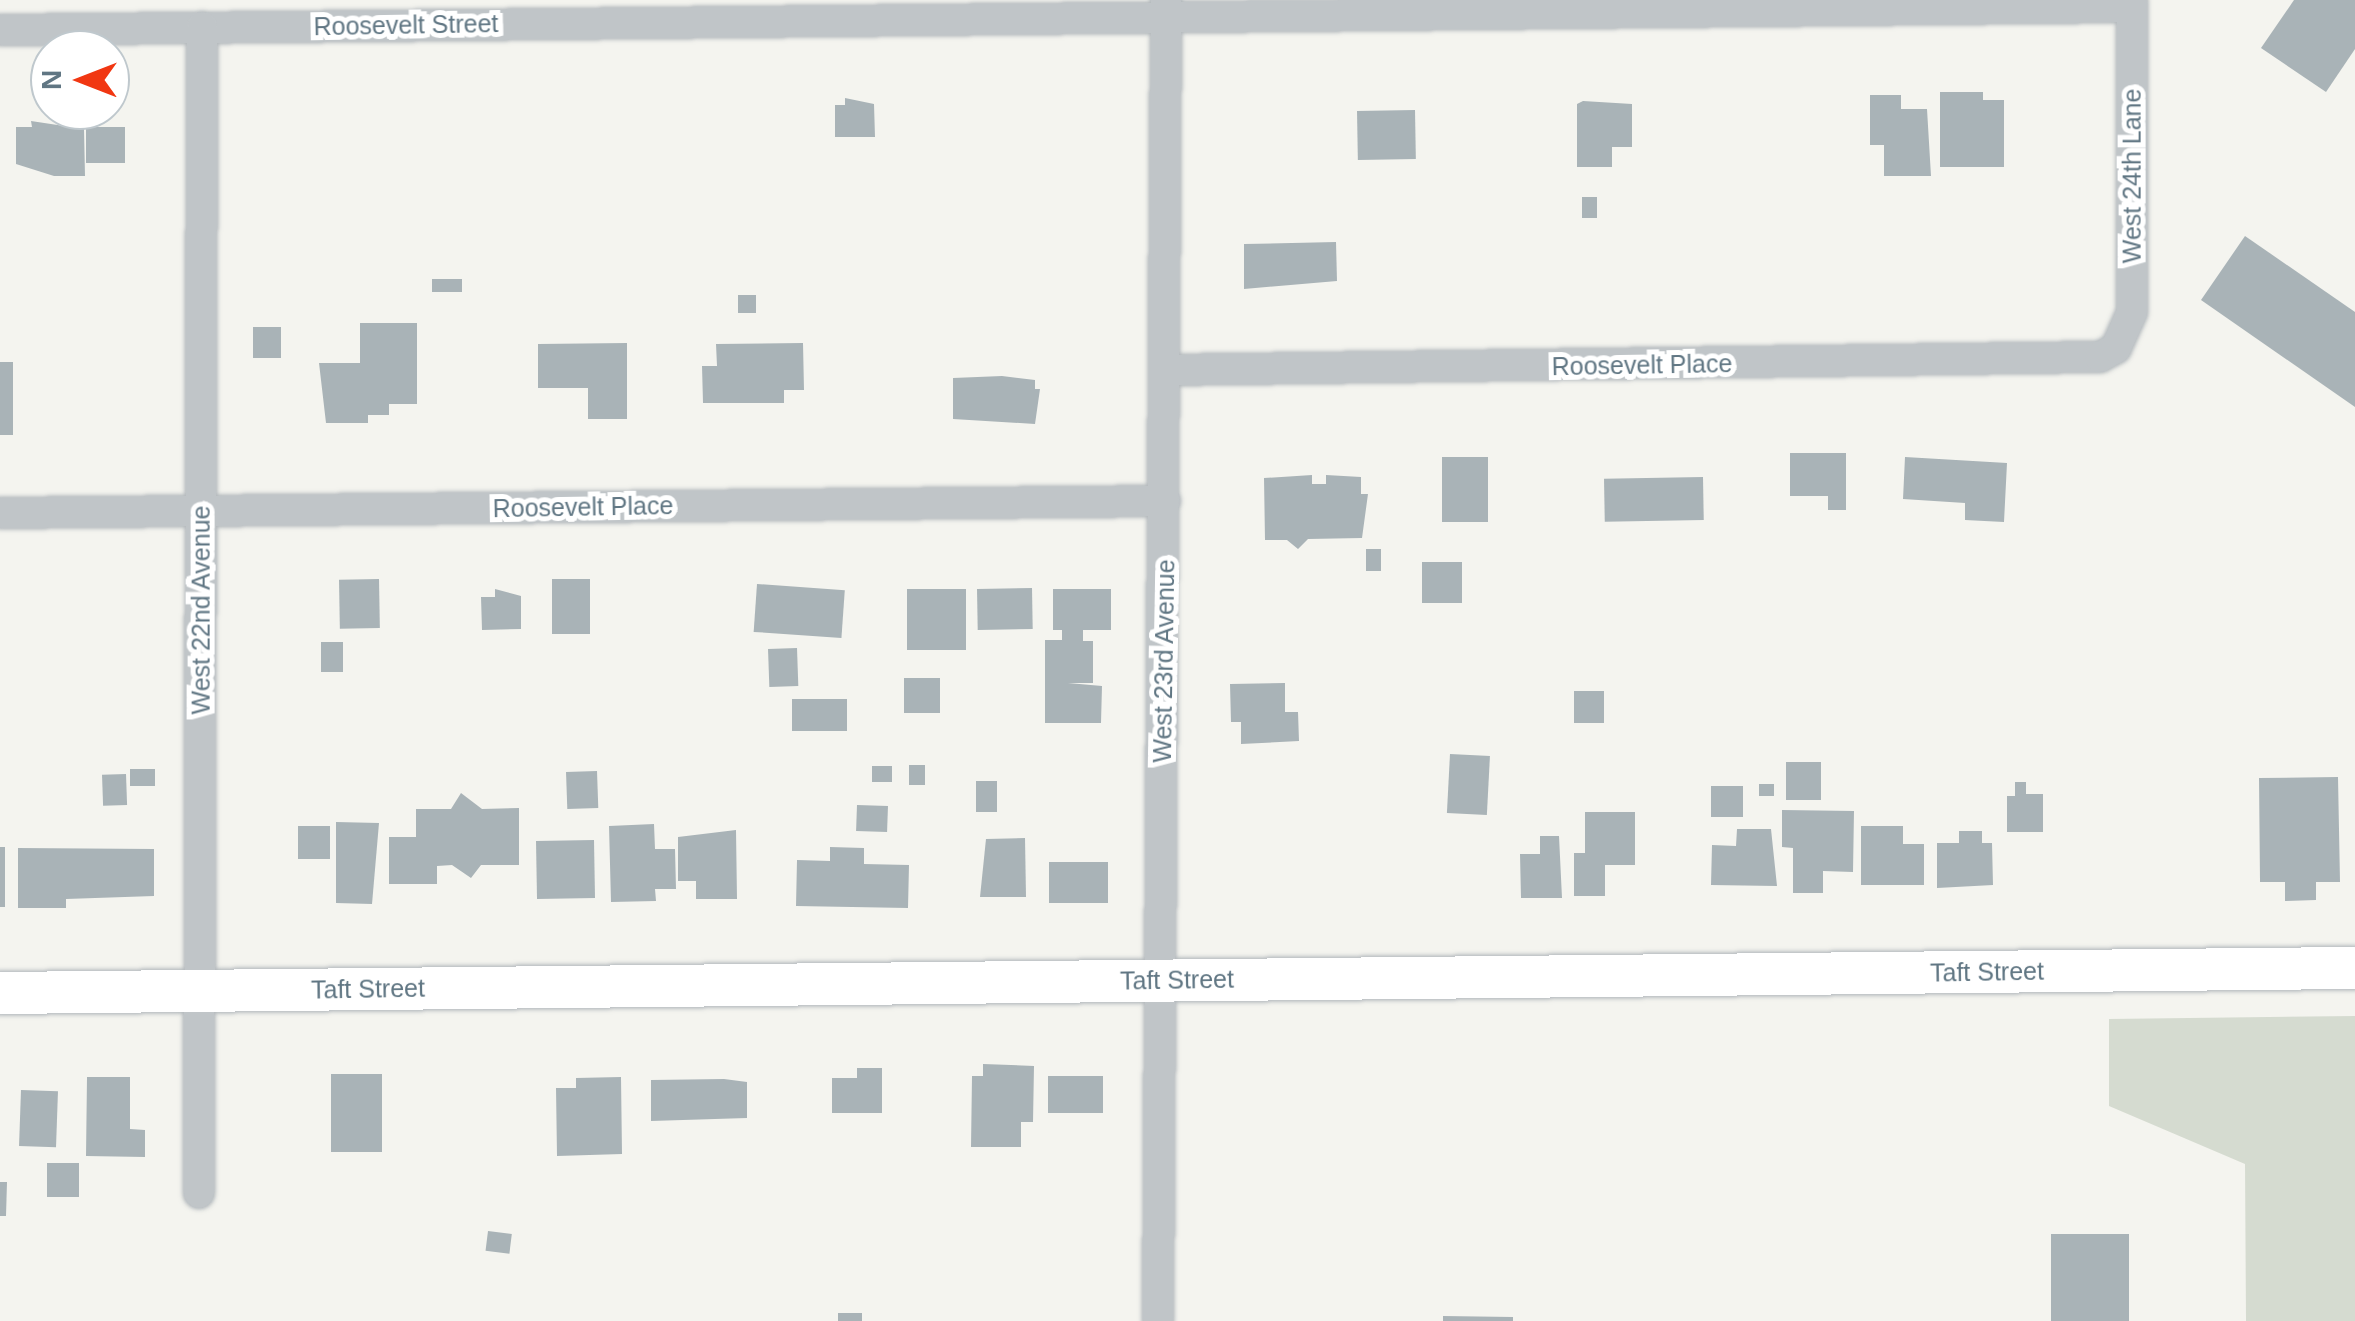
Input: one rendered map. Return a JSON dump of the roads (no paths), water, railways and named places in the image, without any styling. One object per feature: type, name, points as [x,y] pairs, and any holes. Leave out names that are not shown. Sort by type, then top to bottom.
[{"type":"street","name":"Roosevelt Street","points":[[0,30],[1166,8],[2132,3]]},
{"type":"street","name":"West 24th Lane","points":[[2116,348],[2132,312],[2132,3]]},
{"type":"street","name":"West 23rd Avenue","points":[[1158,1321],[1166,8]]},
{"type":"street","name":"West 22nd Avenue","points":[[199,1193],[202,27]]},
{"type":"street","name":"Roosevelt Place","points":[[1166,370],[2079,360],[2116,348]]},
{"type":"street","name":"Roosevelt Place","points":[[0,513],[1165,501]]},
{"type":"street","name":"Taft Street","points":[[0,992],[2355,968]]}]
